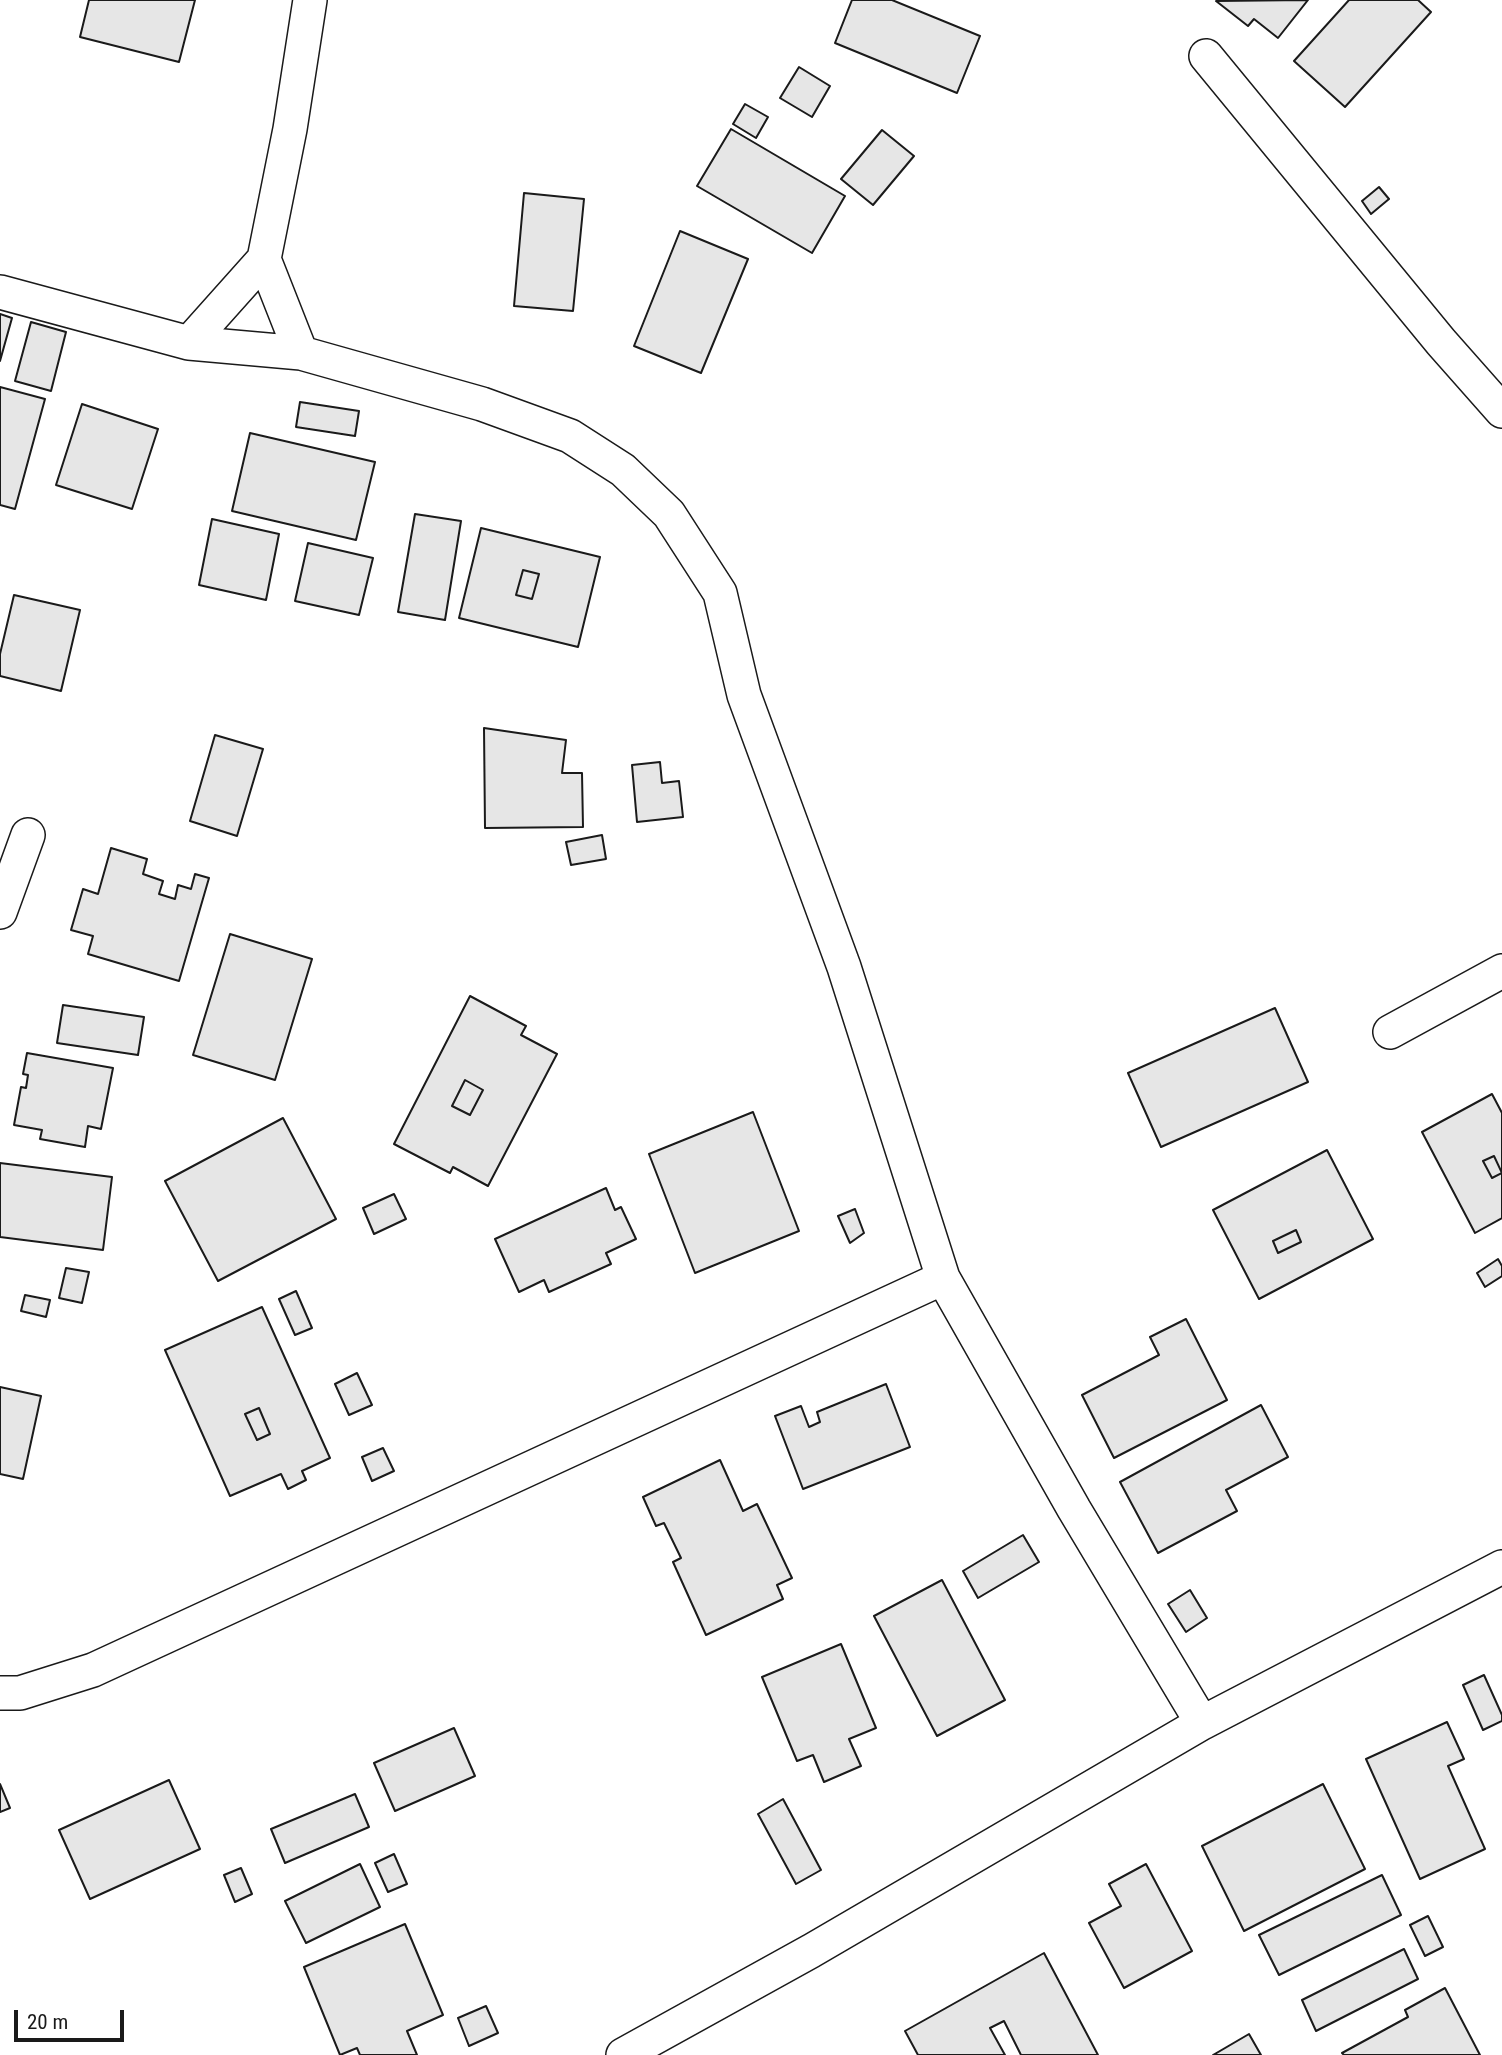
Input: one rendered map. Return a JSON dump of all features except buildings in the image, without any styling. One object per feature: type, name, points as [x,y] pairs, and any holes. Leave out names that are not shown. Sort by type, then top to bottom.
[{"type":"street","points":[[189,343],[264,259],[290,129],[310,0]]},
{"type":"street","points":[[1206,56],[1441,342],[1502,411]]},
{"type":"street","points":[[264,259],[301,353]]},
{"type":"street","points":[[0,292],[189,343],[301,353],[482,404],[570,436],[623,470],[669,514],[720,593],[744,695],[844,967],[943,1278],[1074,1510],[1202,1723]]},
{"type":"street","points":[[0,912],[28,835]]},
{"type":"street","points":[[1390,1031],[1502,971]]},
{"type":"street","points":[[0,1693],[20,1693],[93,1670],[943,1278]]},
{"type":"street","points":[[624,2055],[811,1951],[1202,1723],[1502,1567]]}]
